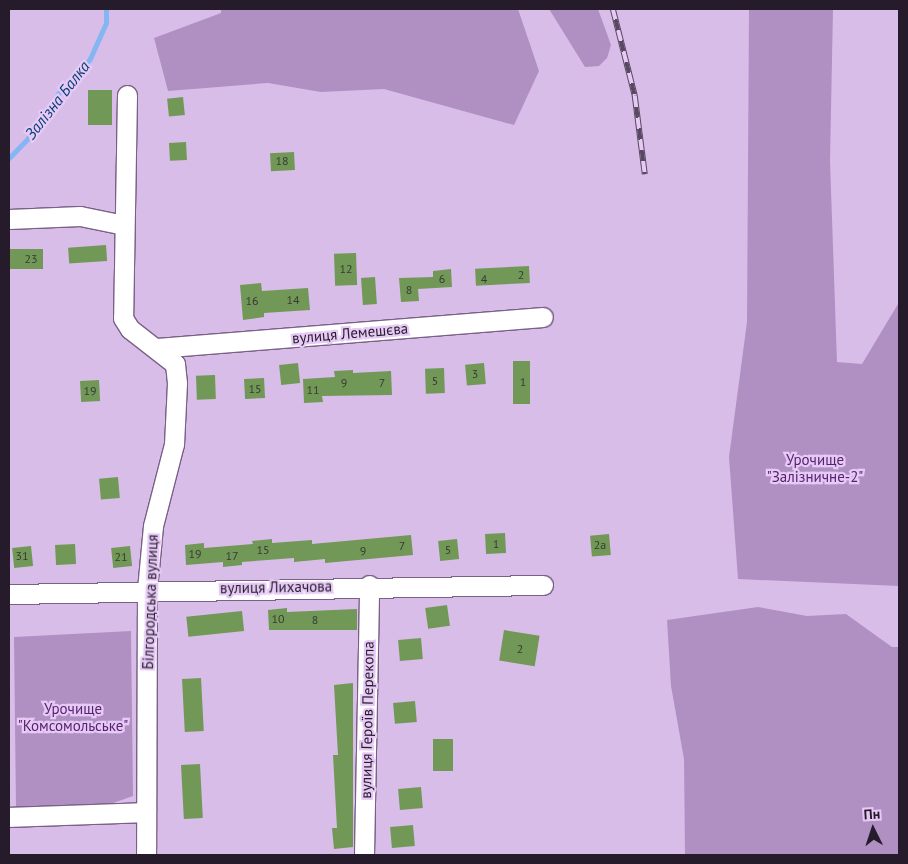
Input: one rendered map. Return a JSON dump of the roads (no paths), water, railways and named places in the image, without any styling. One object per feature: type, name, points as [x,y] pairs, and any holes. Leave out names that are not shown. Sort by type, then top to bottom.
[{"type":"street","points":[[127,95],[123,318],[130,328],[162,352]]},
{"type":"street","points":[[9,219],[80,216],[124,225]]},
{"type":"street","name":"вулиця Лемешєва","points":[[162,352],[543,317]]},
{"type":"street","name":"Білгородська вулиця","points":[[146,855],[147,589],[153,526],[170,460],[176,418],[175,364],[162,352]]},
{"type":"street","name":"вулиця Лихачова","points":[[9,594],[147,589],[369,585],[544,585]]},
{"type":"street","name":"вулиця Героїв Перекопа","points":[[364,855],[369,585]]},
{"type":"street","points":[[9,817],[146,812]]},
{"type":"waterway","name":"Залізна Балка","points":[[9,158],[28,138],[58,94],[90,59],[106,23],[106,9]]},
{"type":"railway","points":[[613,9],[635,96],[645,174]]},
{"type":"park label","name":"Урочище \"Залізничне-2\"","points":[[815,468]]},
{"type":"park label","name":"Урочище \"Комсомольське\"","points":[[73,716]]}]
